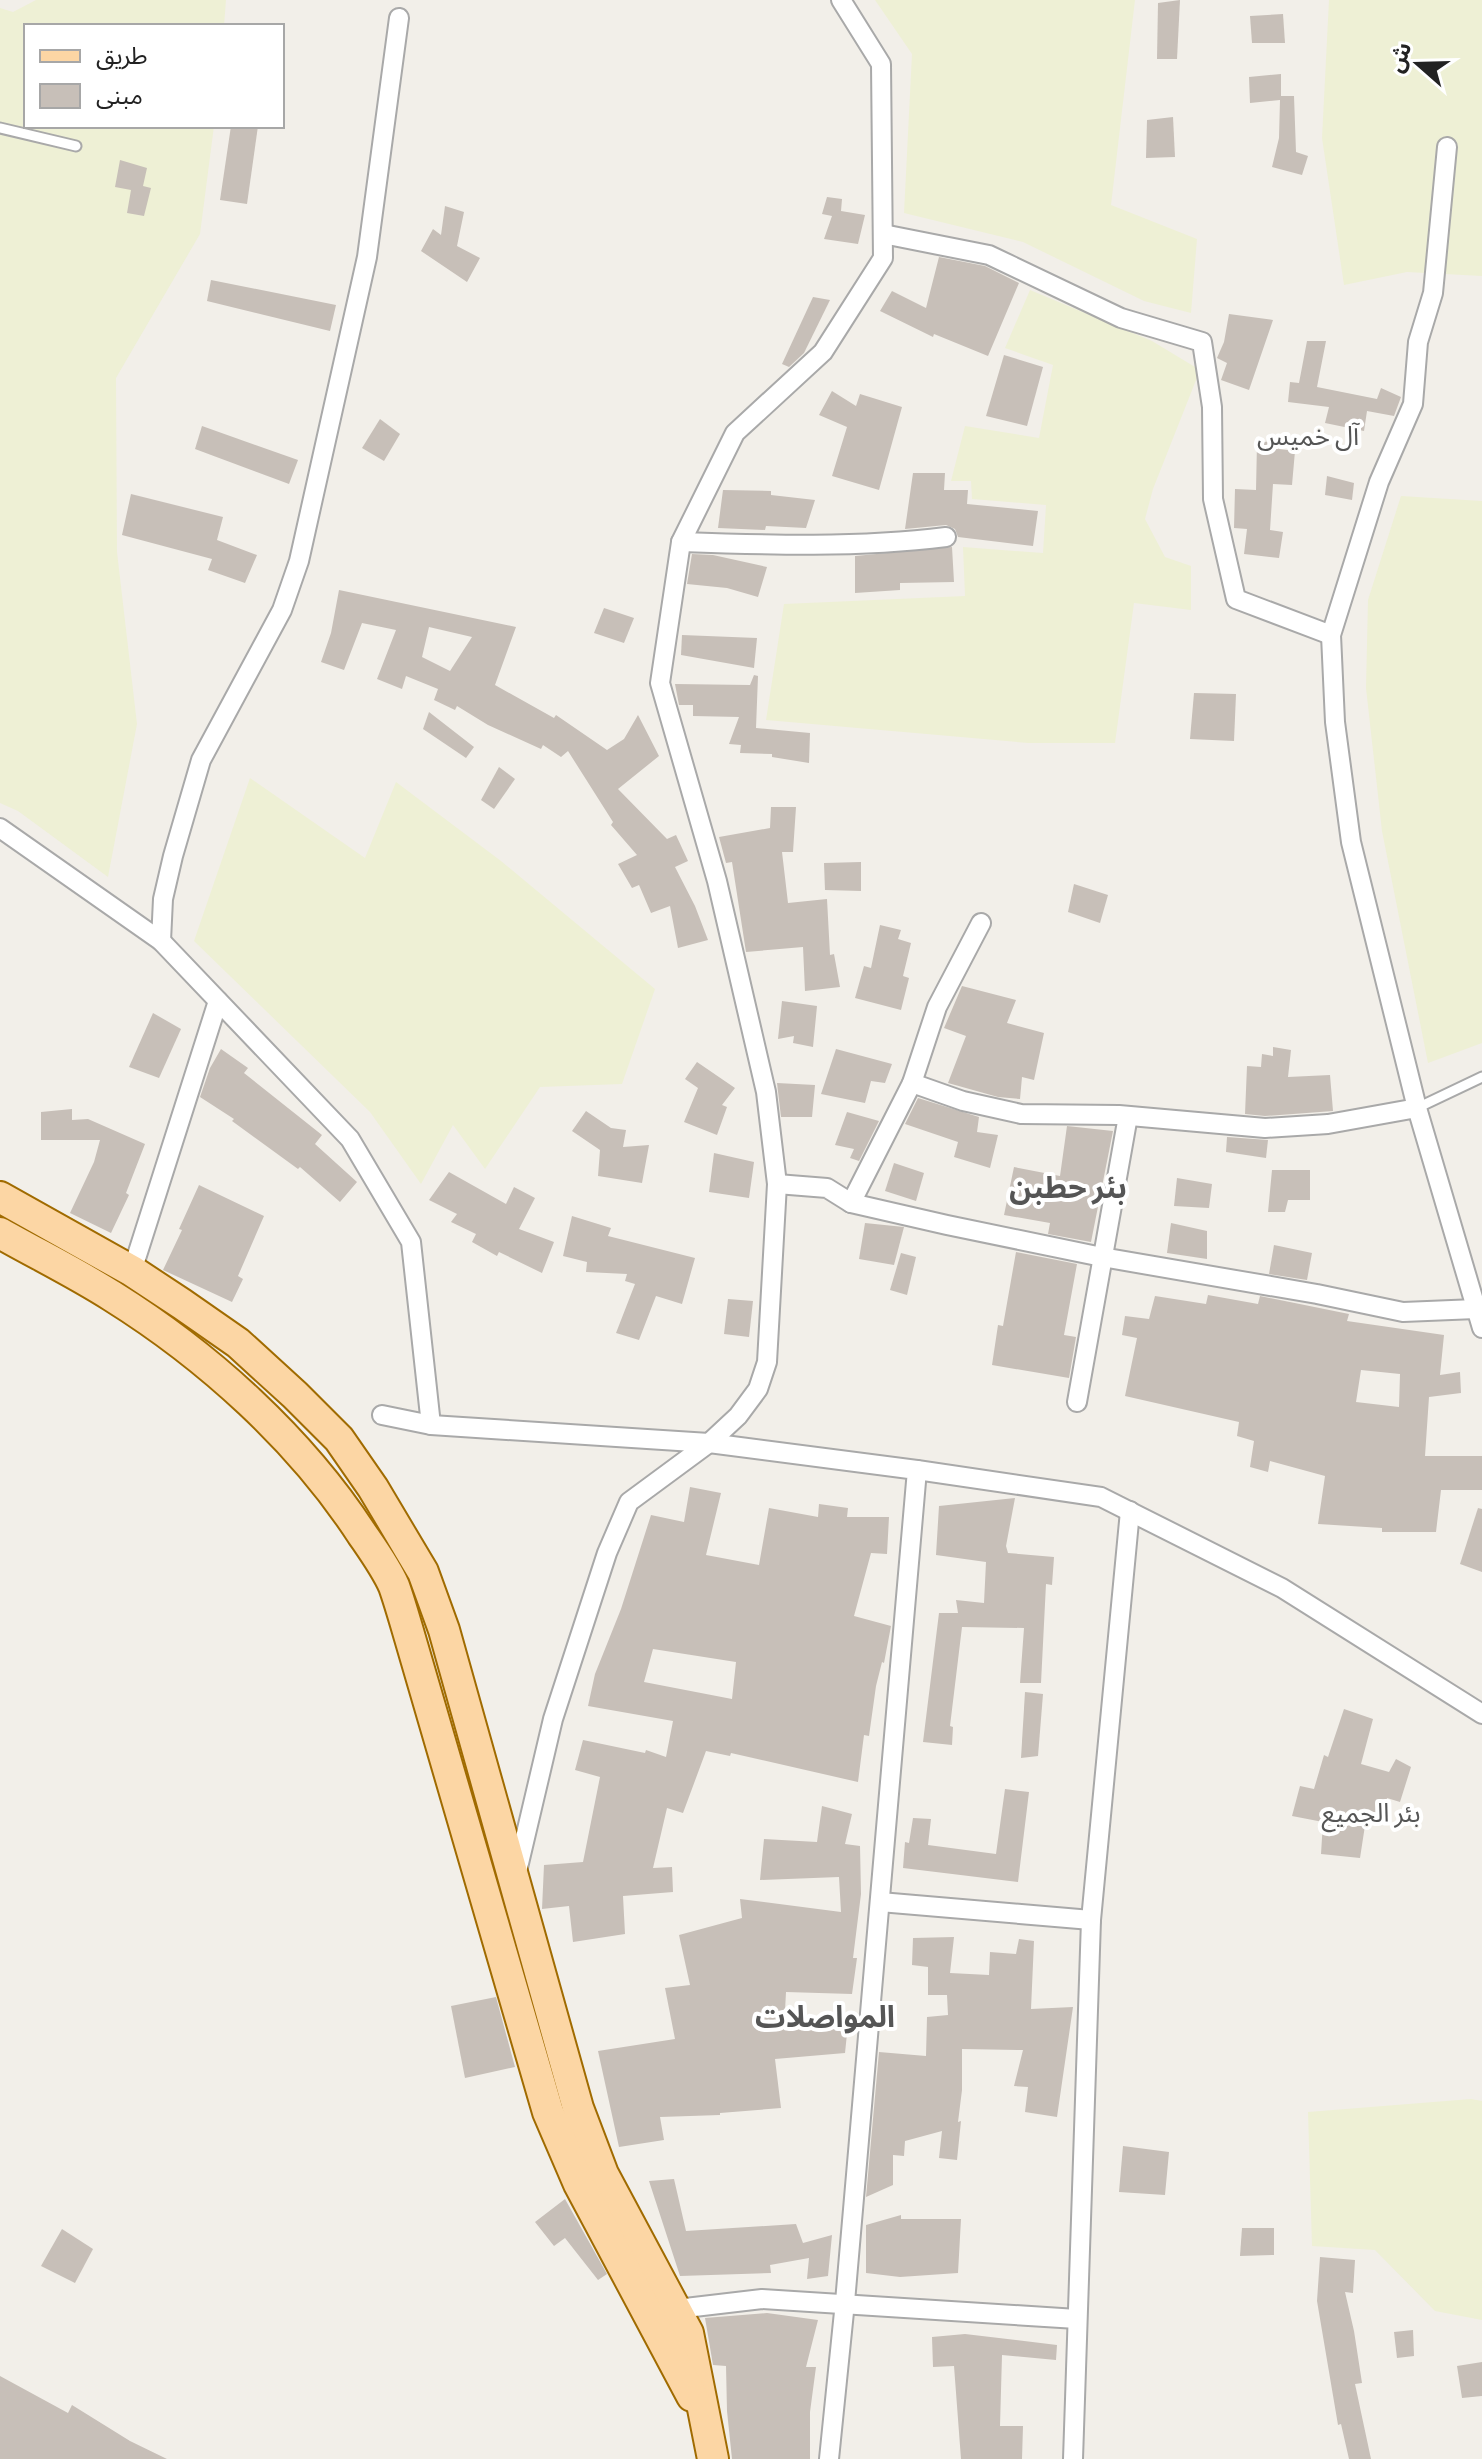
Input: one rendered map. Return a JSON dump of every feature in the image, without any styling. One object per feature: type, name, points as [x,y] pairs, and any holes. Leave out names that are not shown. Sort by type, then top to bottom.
[{"type":"main road","points":[[0,1197],[132,1271],[238,1343],[339,1439],[400,1531],[423,1572],[444,1630],[578,2108],[603,2174],[688,2333],[713,2459]]},
{"type":"main road","points":[[0,1233],[111,1295],[210,1368],[266,1419],[343,1504],[393,1584],[548,2112],[579,2184],[706,2423]]},
{"type":"street","points":[[515,1883],[553,1719],[607,1553],[629,1502],[709,1443],[738,1416],[758,1389],[767,1362],[777,1184],[766,1092],[721,896],[660,683],[681,542],[735,433],[823,352],[883,258],[881,64],[841,0]]},
{"type":"street","points":[[161,941],[163,899],[201,760],[282,610],[299,561],[367,257],[399,18]]},
{"type":"street","points":[[1447,147],[1433,293],[1418,342],[1413,404],[1379,482],[1331,635],[1335,722],[1351,842],[1417,1108],[1482,1328]]},
{"type":"street","points":[[883,234],[989,255],[1121,318],[1202,342],[1212,407],[1213,499],[1236,599],[1331,635]]},
{"type":"street","points":[[681,542],[797,546],[906,542],[946,537]]},
{"type":"street","points":[[0,828],[161,941],[350,1139],[411,1242],[431,1425]]},
{"type":"street","points":[[851,1203],[912,1083],[937,1007],[981,923]]},
{"type":"street","points":[[132,1271],[218,1001]]},
{"type":"street","points":[[912,1083],[963,1101],[1021,1114],[1128,1116],[1265,1128],[1328,1124],[1417,1108]]},
{"type":"street","points":[[1077,1402],[1128,1116]]},
{"type":"street","points":[[777,1184],[827,1188],[851,1203],[1102,1257],[1403,1312],[1476,1309]]},
{"type":"street","points":[[382,1415],[431,1425],[709,1443],[1101,1497],[1282,1588],[1482,1714]]},
{"type":"street","points":[[829,2459],[917,1470]]},
{"type":"street","points":[[1073,2459],[1091,1920],[1130,1511]]},
{"type":"street","points":[[880,1902],[1091,1920]]},
{"type":"street","points":[[677,2309],[762,2299],[1077,2319]]},
{"type":"lane","points":[[0,128],[76,146]]},
{"type":"lane","points":[[1417,1108],[1482,1077]]},
{"type":"green space","points":[[36,0],[226,0],[224,24],[24,24],[24,128],[214,128],[200,234],[116,378],[117,552],[137,724],[108,877],[18,811],[0,803],[0,8],[13,12]]},
{"type":"green space","points":[[875,0],[1135,0],[1111,205],[1197,239],[1191,313],[1144,301],[1023,242],[904,213],[912,54]]},
{"type":"green space","points":[[1329,0],[1482,0],[1482,276],[1407,272],[1344,285],[1322,138]]},
{"type":"green space","points":[[1030,290],[1152,341],[1200,370],[1153,489],[1145,519],[1165,557],[1191,566],[1191,610],[1134,603],[1115,743],[1028,743],[766,720],[784,604],[965,596],[963,547],[1043,553],[1046,505],[972,499],[971,481],[951,481],[965,426],[1039,438],[1053,365],[1005,348]]},
{"type":"green space","points":[[1401,496],[1482,501],[1482,1043],[1428,1063],[1382,831],[1366,688],[1368,600]]},
{"type":"green space","points":[[250,778],[365,858],[396,782],[501,861],[655,989],[622,1084],[540,1087],[485,1169],[453,1125],[421,1184],[370,1112],[194,941]]},
{"type":"green space","points":[[1471,2099],[1482,2101],[1482,2320],[1435,2311],[1375,2250],[1312,2246],[1308,2112]]},
{"type":"building","points":[[1180,0],[1177,59],[1157,59],[1158,3]]},
{"type":"building","points":[[1283,14],[1285,43],[1252,43],[1250,16]]},
{"type":"building","points":[[1281,74],[1281,96],[1294,96],[1296,152],[1308,156],[1302,175],[1272,167],[1279,138],[1280,100],[1250,103],[1249,77]]},
{"type":"building","points":[[1173,117],[1175,157],[1146,158],[1147,120]]},
{"type":"building","points":[[231,128],[258,128],[247,204],[220,200]]},
{"type":"building","points":[[120,160],[147,168],[143,186],[151,188],[144,216],[127,213],[131,190],[115,187]]},
{"type":"building","points":[[827,197],[842,199],[841,211],[865,215],[858,244],[824,239],[832,216],[822,214]]},
{"type":"building","points":[[445,206],[464,212],[457,246],[480,258],[467,282],[421,251],[433,229],[441,235]]},
{"type":"building","points":[[939,257],[985,266],[1019,283],[988,356],[934,334],[933,337],[880,311],[892,291],[926,308]]},
{"type":"building","points":[[211,280],[336,305],[330,331],[207,301]]},
{"type":"building","points":[[813,297],[830,300],[804,353],[789,367],[782,364]]},
{"type":"building","points":[[1229,314],[1273,320],[1249,390],[1221,380],[1227,363],[1217,358],[1224,342]]},
{"type":"building","points":[[1307,341],[1326,341],[1317,387],[1377,399],[1381,388],[1401,397],[1394,416],[1367,411],[1364,431],[1325,423],[1329,407],[1288,402],[1290,382],[1299,383]]},
{"type":"building","points":[[1004,355],[1043,367],[1027,426],[986,416]]},
{"type":"building","points":[[832,391],[856,406],[860,394],[902,407],[879,490],[832,476],[847,427],[819,415]]},
{"type":"building","points":[[380,419],[400,434],[384,461],[362,448]]},
{"type":"building","points":[[202,426],[298,460],[289,484],[195,449]]},
{"type":"building","points":[[1279,440],[1279,449],[1295,451],[1292,485],[1273,484],[1270,530],[1283,532],[1279,558],[1244,554],[1247,529],[1234,528],[1235,489],[1256,490],[1257,443]]},
{"type":"building","points":[[913,473],[945,473],[944,490],[968,490],[967,504],[1038,511],[1033,546],[958,537],[955,529],[946,525],[905,529]]},
{"type":"building","points":[[1327,476],[1354,483],[1352,500],[1325,495]]},
{"type":"building","points":[[723,490],[771,491],[771,495],[815,500],[806,528],[718,528]]},
{"type":"building","points":[[131,494],[223,517],[217,540],[257,555],[245,583],[208,570],[212,559],[122,535]]},
{"type":"building","points":[[952,547],[954,582],[900,583],[900,590],[855,593],[855,556]]},
{"type":"building","points":[[692,554],[713,555],[767,567],[758,597],[727,588],[687,584]]},
{"type":"building","points":[[339,590],[516,627],[495,685],[554,718],[556,715],[607,750],[624,739],[638,715],[659,756],[618,789],[667,839],[676,835],[688,861],[675,867],[708,940],[678,948],[670,906],[651,913],[639,885],[632,888],[618,864],[637,855],[611,825],[613,822],[568,751],[561,757],[543,745],[541,749],[488,725],[457,706],[455,710],[434,700],[438,689],[406,676],[402,689],[377,679],[396,630],[362,623],[344,670],[321,662],[331,633]],"holes":[[[429,627],[472,637],[450,671],[422,657]]]},
{"type":"building","points":[[604,608],[634,618],[624,643],[594,633]]},
{"type":"building","points":[[682,635],[757,638],[754,668],[681,655]]},
{"type":"building","points":[[754,675],[758,676],[756,728],[810,733],[809,763],[772,757],[772,754],[740,753],[741,745],[729,744],[739,717],[693,716],[693,705],[679,705],[675,684],[750,685]]},
{"type":"building","points":[[1194,693],[1236,694],[1234,741],[1190,739]]},
{"type":"building","points":[[429,712],[474,747],[466,758],[423,729]]},
{"type":"building","points":[[499,767],[515,779],[494,809],[481,800]]},
{"type":"building","points":[[771,807],[796,807],[793,852],[782,852],[788,903],[827,899],[830,955],[834,954],[840,987],[805,991],[803,947],[746,952],[732,862],[726,863],[719,837],[770,828]]},
{"type":"building","points":[[861,862],[861,891],[825,890],[824,863]]},
{"type":"building","points":[[1074,884],[1108,895],[1100,923],[1068,912]]},
{"type":"building","points":[[880,925],[901,930],[898,939],[911,943],[903,976],[909,978],[901,1010],[855,998],[864,966],[871,968]]},
{"type":"building","points":[[962,986],[1016,1000],[1007,1023],[1044,1033],[1034,1080],[1022,1077],[1020,1099],[998,1097],[948,1083],[966,1036],[944,1028]]},
{"type":"building","points":[[782,1001],[817,1006],[813,1047],[793,1043],[794,1036],[778,1039]]},
{"type":"building","points":[[153,1013],[181,1029],[159,1078],[129,1067]]},
{"type":"building","points":[[1273,1047],[1291,1050],[1288,1077],[1330,1075],[1333,1111],[1265,1116],[1245,1114],[1247,1066],[1261,1067],[1262,1054],[1273,1056]]},
{"type":"building","points":[[221,1049],[248,1068],[244,1073],[322,1135],[315,1144],[357,1182],[340,1202],[300,1167],[298,1169],[232,1121],[234,1119],[200,1097],[210,1068]]},
{"type":"building","points":[[836,1049],[892,1064],[885,1083],[871,1081],[865,1103],[821,1094]]},
{"type":"building","points":[[697,1062],[735,1088],[722,1105],[727,1107],[717,1135],[684,1122],[698,1088],[685,1079]]},
{"type":"building","points":[[777,1083],[815,1085],[812,1117],[781,1117]]},
{"type":"building","points":[[918,1098],[979,1117],[977,1132],[998,1135],[990,1168],[954,1157],[958,1142],[905,1124]]},
{"type":"building","points":[[72,1109],[72,1120],[88,1119],[145,1144],[126,1193],[129,1195],[111,1233],[70,1213],[94,1162],[100,1140],[41,1140],[41,1112]]},
{"type":"building","points":[[586,1111],[611,1128],[626,1130],[623,1147],[649,1145],[642,1183],[598,1176],[600,1150],[572,1131]]},
{"type":"building","points":[[847,1112],[879,1121],[859,1161],[850,1158],[854,1149],[835,1145]]},
{"type":"building","points":[[1067,1126],[1113,1131],[1091,1242],[1048,1234],[1050,1223],[1004,1215],[1014,1167],[1060,1176]]},
{"type":"building","points":[[1227,1137],[1268,1140],[1266,1158],[1226,1152]]},
{"type":"building","points":[[714,1153],[754,1162],[749,1198],[709,1192]]},
{"type":"building","points":[[894,1163],[924,1173],[916,1201],[885,1191]]},
{"type":"building","points":[[1272,1170],[1310,1170],[1310,1200],[1288,1200],[1285,1212],[1268,1212]]},
{"type":"building","points":[[449,1172],[506,1204],[514,1187],[535,1198],[519,1229],[554,1242],[542,1273],[499,1252],[497,1256],[472,1242],[476,1234],[451,1222],[457,1214],[429,1200]]},
{"type":"building","points":[[1177,1178],[1212,1184],[1209,1208],[1174,1206]]},
{"type":"building","points":[[199,1185],[264,1216],[238,1276],[243,1279],[232,1302],[163,1270]]},
{"type":"building","points":[[572,1216],[611,1228],[608,1236],[695,1258],[682,1304],[656,1296],[639,1340],[616,1333],[635,1284],[625,1281],[627,1274],[586,1272],[587,1262],[563,1256]]},
{"type":"building","points":[[865,1223],[904,1227],[894,1265],[859,1259]]},
{"type":"building","points":[[1171,1223],[1207,1231],[1207,1259],[1167,1253]]},
{"type":"building","points":[[1274,1245],[1312,1253],[1307,1280],[1269,1274]]},
{"type":"building","points":[[1016,1252],[1077,1264],[1064,1335],[1076,1337],[1069,1378],[992,1365],[998,1325],[1003,1326]]},
{"type":"building","points":[[901,1253],[916,1257],[907,1295],[890,1290]]},
{"type":"building","points":[[1208,1295],[1258,1304],[1260,1296],[1349,1314],[1347,1321],[1444,1335],[1440,1375],[1460,1372],[1461,1393],[1429,1397],[1425,1456],[1482,1456],[1482,1490],[1441,1490],[1436,1532],[1382,1532],[1382,1528],[1318,1524],[1325,1476],[1270,1461],[1268,1472],[1250,1467],[1254,1441],[1237,1436],[1239,1422],[1125,1396],[1137,1338],[1122,1335],[1125,1316],[1149,1319],[1155,1296],[1206,1304]],"holes":[[[1361,1370],[1400,1374],[1399,1407],[1356,1402]]]},
{"type":"building","points":[[728,1299],[753,1301],[749,1337],[724,1334]]},
{"type":"building","points":[[690,1487],[721,1493],[706,1555],[759,1565],[769,1508],[818,1517],[819,1504],[848,1508],[847,1517],[889,1517],[887,1554],[871,1553],[854,1616],[891,1626],[876,1686],[869,1736],[864,1735],[858,1782],[731,1753],[730,1756],[706,1751],[683,1813],[667,1808],[653,1868],[672,1867],[673,1892],[623,1896],[625,1934],[573,1942],[569,1906],[542,1909],[544,1865],[583,1862],[600,1777],[575,1770],[583,1740],[645,1753],[646,1750],[666,1757],[673,1721],[588,1706],[595,1674],[621,1609],[651,1515],[684,1522]],"holes":[[[653,1649],[736,1662],[732,1699],[644,1682]]]},
{"type":"building","points":[[1015,1498],[1006,1546],[1008,1553],[1054,1557],[1052,1585],[1046,1584],[1041,1683],[1020,1683],[1024,1628],[962,1627],[950,1726],[953,1727],[952,1745],[923,1742],[939,1613],[958,1613],[956,1600],[984,1603],[986,1562],[936,1555],[939,1506]]},
{"type":"building","points":[[1478,1508],[1482,1509],[1482,1572],[1460,1564]]},
{"type":"building","points":[[1025,1692],[1043,1694],[1038,1756],[1021,1758]]},
{"type":"building","points":[[1344,1709],[1373,1719],[1361,1764],[1389,1772],[1396,1759],[1411,1767],[1400,1802],[1387,1798],[1381,1823],[1366,1819],[1360,1858],[1321,1854],[1323,1822],[1292,1816],[1300,1786],[1314,1789],[1324,1755],[1328,1757]]},
{"type":"building","points":[[1005,1789],[1029,1792],[1018,1882],[903,1868],[905,1842],[909,1843],[913,1818],[931,1819],[928,1845],[996,1854]]},
{"type":"building","points":[[822,1806],[852,1814],[845,1844],[860,1846],[861,1894],[852,1994],[786,1992],[784,2030],[848,2024],[845,2053],[775,2059],[781,2108],[720,2115],[660,2117],[664,2140],[619,2147],[598,2051],[675,2039],[665,1988],[690,1985],[679,1935],[742,1918],[740,1899],[841,1912],[839,1877],[760,1880],[764,1839],[817,1842]]},
{"type":"building","points":[[954,1937],[950,1973],[989,1975],[990,1952],[1016,1954],[1019,1939],[1034,1941],[1031,2009],[1073,2007],[1057,2117],[1025,2112],[1028,2087],[1014,2086],[1023,2050],[962,2049],[957,2160],[939,2158],[942,2131],[905,2141],[904,2156],[893,2155],[893,2185],[866,2197],[879,2052],[926,2056],[927,2017],[948,2015],[947,1995],[928,1995],[928,1967],[912,1965],[913,1938]]},
{"type":"building","points":[[496,1997],[515,2067],[465,2078],[451,2006]]},
{"type":"building","points":[[1123,2146],[1169,2152],[1165,2195],[1119,2192]]},
{"type":"building","points":[[674,2179],[686,2231],[796,2224],[803,2243],[832,2235],[828,2276],[807,2279],[809,2258],[770,2265],[771,2273],[680,2276],[649,2181]]},
{"type":"building","points":[[565,2199],[607,2274],[598,2280],[565,2238],[554,2246],[535,2222]]},
{"type":"building","points":[[901,2215],[901,2219],[961,2219],[958,2273],[900,2277],[866,2273],[866,2225]]},
{"type":"building","points":[[1242,2228],[1274,2228],[1274,2255],[1240,2256]]},
{"type":"building","points":[[62,2229],[93,2249],[75,2283],[41,2266]]},
{"type":"building","points":[[1320,2257],[1355,2260],[1353,2293],[1345,2292],[1362,2383],[1355,2384],[1371,2459],[1349,2459],[1341,2424],[1338,2425],[1317,2301]]},
{"type":"building","points":[[767,2313],[818,2320],[806,2367],[816,2367],[810,2412],[810,2459],[732,2459],[726,2366],[713,2365],[705,2318]]},
{"type":"building","points":[[1413,2330],[1414,2356],[1397,2358],[1394,2332]]},
{"type":"building","points":[[965,2334],[1057,2345],[1056,2360],[1002,2355],[1000,2426],[1023,2426],[1022,2459],[961,2459],[954,2366],[933,2367],[932,2337]]},
{"type":"building","points":[[1482,2362],[1482,2396],[1462,2398],[1457,2366]]},
{"type":"building","points":[[0,2376],[68,2413],[72,2405],[130,2441],[167,2459],[0,2459]]},
{"type":"district","name":"آل خميس","points":[[1308,434]]},
{"type":"district","name":"بئر حطبن","points":[[1068,1185]]},
{"type":"district","name":"بئر الجميع","points":[[1371,1811]]},
{"type":"district","name":"المواصلات","points":[[825,2014]]}]
